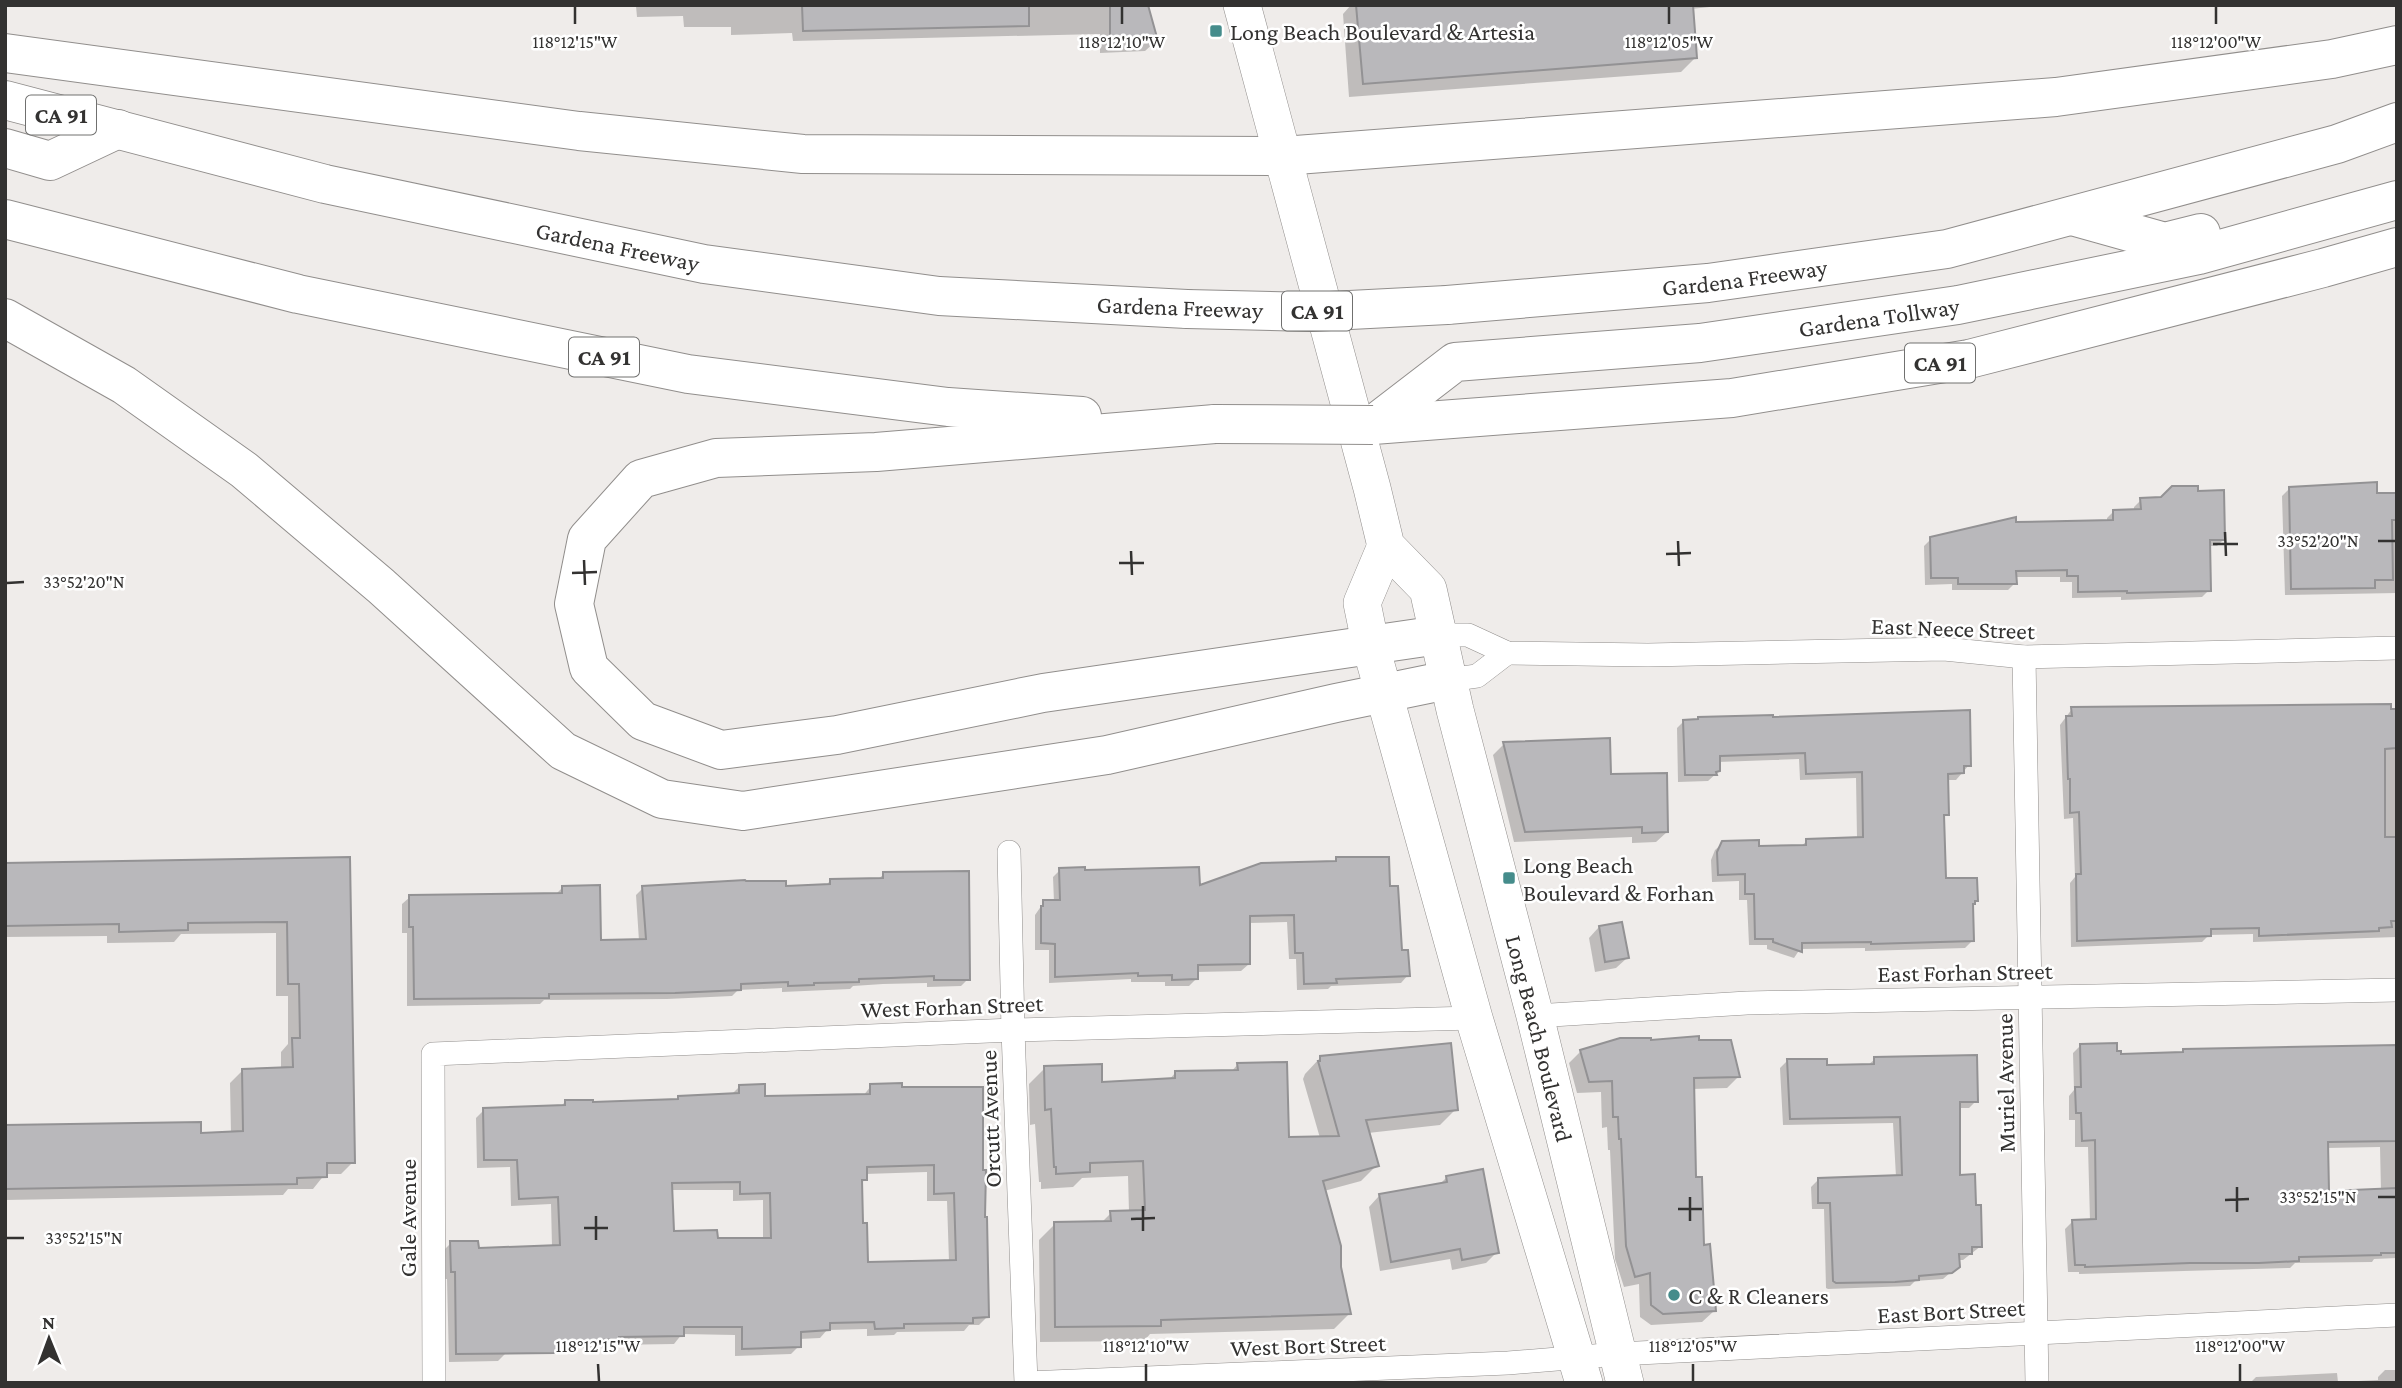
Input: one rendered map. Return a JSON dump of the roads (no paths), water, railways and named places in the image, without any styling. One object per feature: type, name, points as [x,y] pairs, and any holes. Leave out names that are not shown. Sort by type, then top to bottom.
[{"type":"highway","points":[[5,53],[579,131],[803,154],[1283,156],[2056,97],[2332,59],[2397,45]]},
{"type":"highway","name":"Gardena Freeway","points":[[5,100],[325,184],[704,264],[939,296],[1186,309],[1311,312],[1447,305],[1708,283],[1947,250],[2337,144],[2397,122]]},
{"type":"highway","points":[[5,148],[50,161],[117,129]]},
{"type":"highway","points":[[2072,216],[2165,242],[2397,180]]},
{"type":"highway","name":"Gardena Tollway","points":[[1373,425],[1455,362],[1700,344],[1958,306],[2199,256],[2397,200]]},
{"type":"highway","name":"CA 91","points":[[5,219],[298,294],[688,374],[948,407],[1214,424],[1373,425],[1732,398],[1969,359],[2397,247]]},
{"type":"highway","points":[[5,318],[124,385],[244,470],[381,586],[563,751],[662,799],[743,811],[1107,755],[1448,680]]},
{"type":"highway","points":[[1214,424],[876,452],[716,458],[641,479],[587,539],[574,604],[589,668],[643,721],[721,750],[837,735],[1043,693],[1439,635]]},
{"type":"main road","name":"Long Beach Boulevard","points":[[1242,5],[1386,546],[1428,589],[1448,680],[1622,1368]]},
{"type":"main road","points":[[1386,546],[1362,603],[1371,647],[1474,1018],[1581,1370]]},
{"type":"street","name":"East Neece Street","points":[[1439,635],[1468,635],[1507,653],[1648,655],[1944,649],[2024,657],[2397,648]]},
{"type":"street","points":[[1448,680],[1477,676],[1507,653]]},
{"type":"street","name":"Muriel Avenue","points":[[2024,657],[2037,1383]]},
{"type":"street","name":"Orcutt Avenue","points":[[1009,852],[1027,1383]]},
{"type":"street","name":"East Forhan Street","points":[[1535,1016],[1747,1003],[2397,990]]},
{"type":"street","name":"West Forhan Street","points":[[433,1054],[1013,1030],[1474,1018]]},
{"type":"street","name":"Gale Avenue","points":[[433,1054],[434,1383]]},
{"type":"street","name":"East Bort Street","points":[[1511,1373],[1622,1368],[2036,1333],[2397,1315]]},
{"type":"street","name":"West Bort Street","points":[[1027,1383],[1511,1373]]},
{"type":"place","name":"Long Beach Boulevard & Artesia","points":[[1216,31]]},
{"type":"place","name":"Long Beach Boulevard & Forhan","points":[[1509,878]]},
{"type":"place","name":"C & R Cleaners","points":[[1674,1295]]}]
